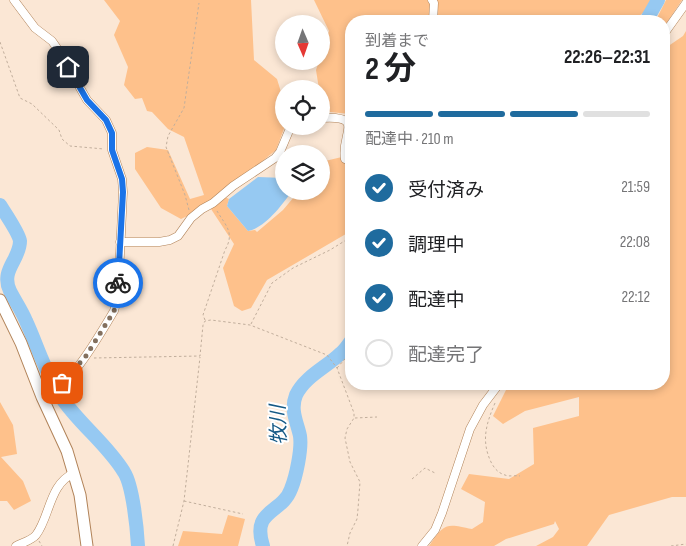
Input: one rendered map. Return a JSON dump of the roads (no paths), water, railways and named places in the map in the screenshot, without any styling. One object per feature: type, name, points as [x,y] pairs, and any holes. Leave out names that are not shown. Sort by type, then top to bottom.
[{"type":"main road","points":[[0,300],[48,395],[80,495],[88,546]]},
{"type":"street","points":[[14,0],[35,28],[52,40],[87,100],[106,120],[112,133],[112,150],[122,179],[120,242],[114,311],[86,356],[62,383],[48,395]]},
{"type":"street","points":[[432,0],[433,15]]},
{"type":"street","points":[[670,26],[686,3]]},
{"type":"street","points":[[330,117],[339,116],[345,120]]},
{"type":"street","points":[[120,242],[159,242],[178,236],[191,218],[233,186],[275,158],[280,152],[287,135]]},
{"type":"street","points":[[422,546],[435,530],[442,514],[470,429],[483,405],[494,390]]},
{"type":"street","points":[[16,546],[35,537],[42,526],[49,503],[66,477],[74,473]]},
{"type":"water","points":[[258,177],[275,178],[275,200],[286,200],[279,209],[261,225],[248,231],[227,206],[229,199]]},
{"type":"waterway","name":"牧川","points":[[649,15],[658,0]]},
{"type":"waterway","points":[[0,205],[15,228],[20,241],[17,254],[7,277],[10,291],[24,317],[55,388],[68,407],[110,452],[124,472],[132,497],[138,546]]},
{"type":"waterway","name":"牧川","points":[[263,546],[260,534],[264,518],[287,497],[297,470],[300,436],[294,411],[296,395],[305,382],[345,348]]}]
